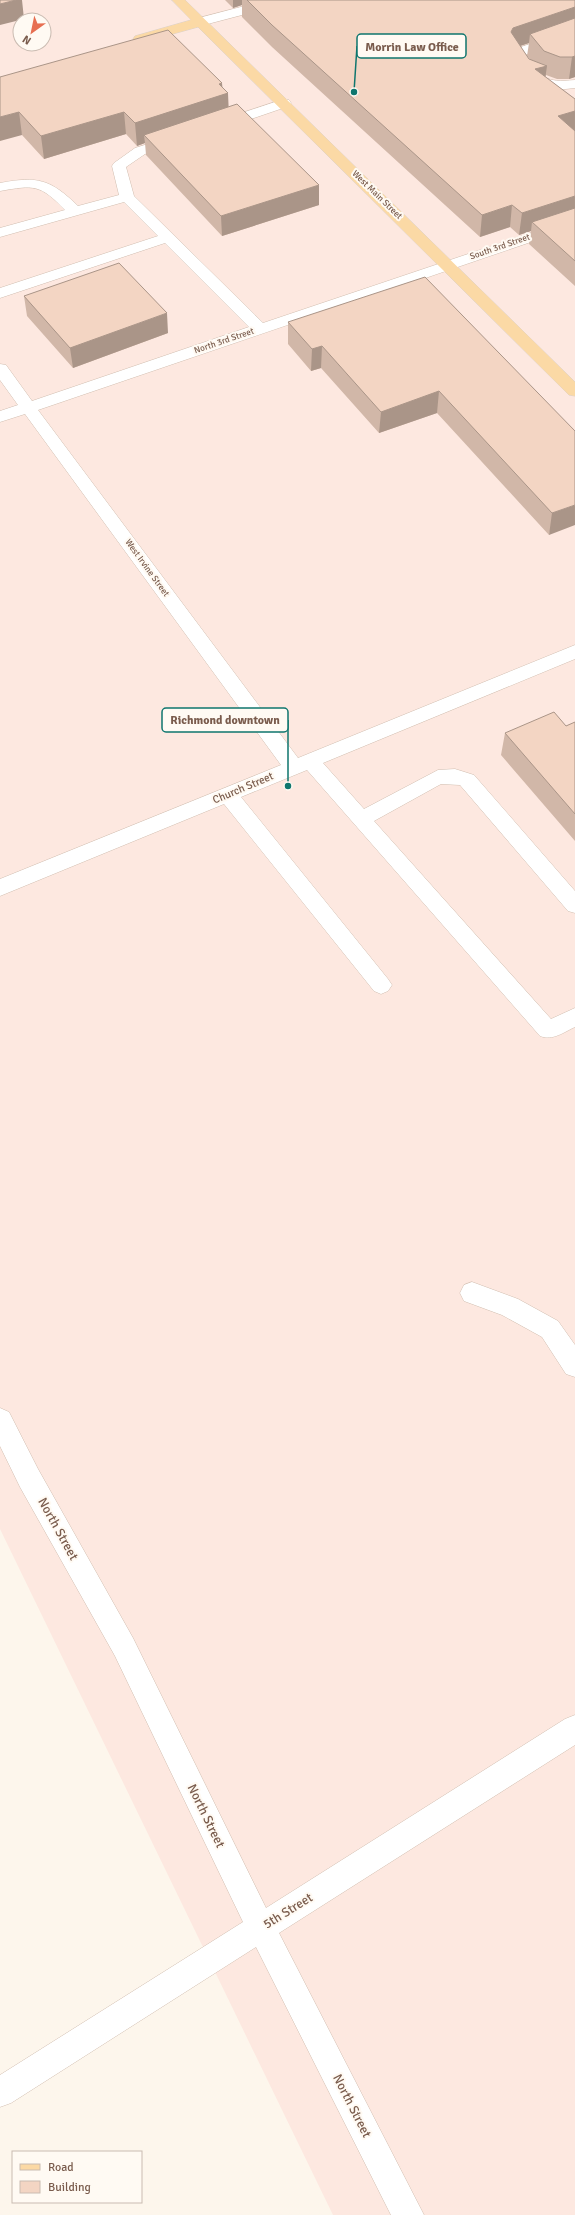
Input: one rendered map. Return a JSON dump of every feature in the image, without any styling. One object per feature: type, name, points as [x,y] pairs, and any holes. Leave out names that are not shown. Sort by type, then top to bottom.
[{"type":"main road","name":"West Main Street","points":[[178,0],[575,391]]},
{"type":"main road","points":[[131,41],[200,22]]},
{"type":"street","points":[[200,22],[283,0]]},
{"type":"street","points":[[575,33],[517,53],[533,77],[556,86],[575,84]]},
{"type":"street","points":[[205,130],[284,104]]},
{"type":"street","points":[[190,134],[140,151],[119,166],[127,197],[260,329]]},
{"type":"street","points":[[0,187],[32,181],[52,188],[75,212]]},
{"type":"street","points":[[0,233],[127,197]]},
{"type":"street","name":"South 3rd Street","points":[[448,265],[575,222]]},
{"type":"street","points":[[0,293],[167,238]]},
{"type":"street","name":"North 3rd Street","points":[[0,417],[448,265]]},
{"type":"street","name":"West Irvine Street","points":[[0,369],[301,763],[361,819],[548,1030],[575,1017]]},
{"type":"street","name":"Church Street","points":[[0,888],[228,795],[301,763],[575,652]]},
{"type":"street","points":[[361,819],[438,777],[455,776],[467,780],[575,905]]},
{"type":"street","points":[[228,795],[381,986]]},
{"type":"street","points":[[472,1293],[510,1307],[550,1329],[575,1366]]},
{"type":"street","name":"North Street","points":[[0,1420],[29,1478],[124,1647],[261,1928],[408,2215]]},
{"type":"street","name":"5th Street","points":[[0,2092],[575,1729]]},
{"type":"shaded area","points":[[0,0],[575,0],[575,2215],[333,2215],[0,1529]]},
{"type":"building","points":[[0,0],[16,0],[0,4]]},
{"type":"building","points":[[247,0],[575,0],[575,7],[513,28],[511,32],[529,59],[547,66],[535,69],[575,99],[575,111],[558,116],[575,131],[575,196],[522,213],[512,205],[482,215],[272,25]]},
{"type":"building","points":[[575,18],[575,56],[560,57],[544,51],[530,34]]},
{"type":"building","points":[[168,30],[222,83],[219,84],[228,93],[135,123],[124,112],[41,136],[19,112],[0,117],[0,77]]},
{"type":"building","points":[[237,104],[319,185],[221,216],[144,135]]},
{"type":"building","points":[[575,208],[575,261],[532,222]]},
{"type":"building","points":[[119,263],[167,313],[70,348],[24,296]]},
{"type":"building","points":[[425,277],[575,431],[575,505],[552,513],[439,391],[381,412],[322,346],[312,349],[288,322]]},
{"type":"building","points":[[554,712],[566,726],[575,722],[575,814],[505,733]]},
{"type":"place","name":"Morrin Law Office","points":[[354,92]]},
{"type":"place","name":"Richmond downtown","points":[[288,786]]}]
